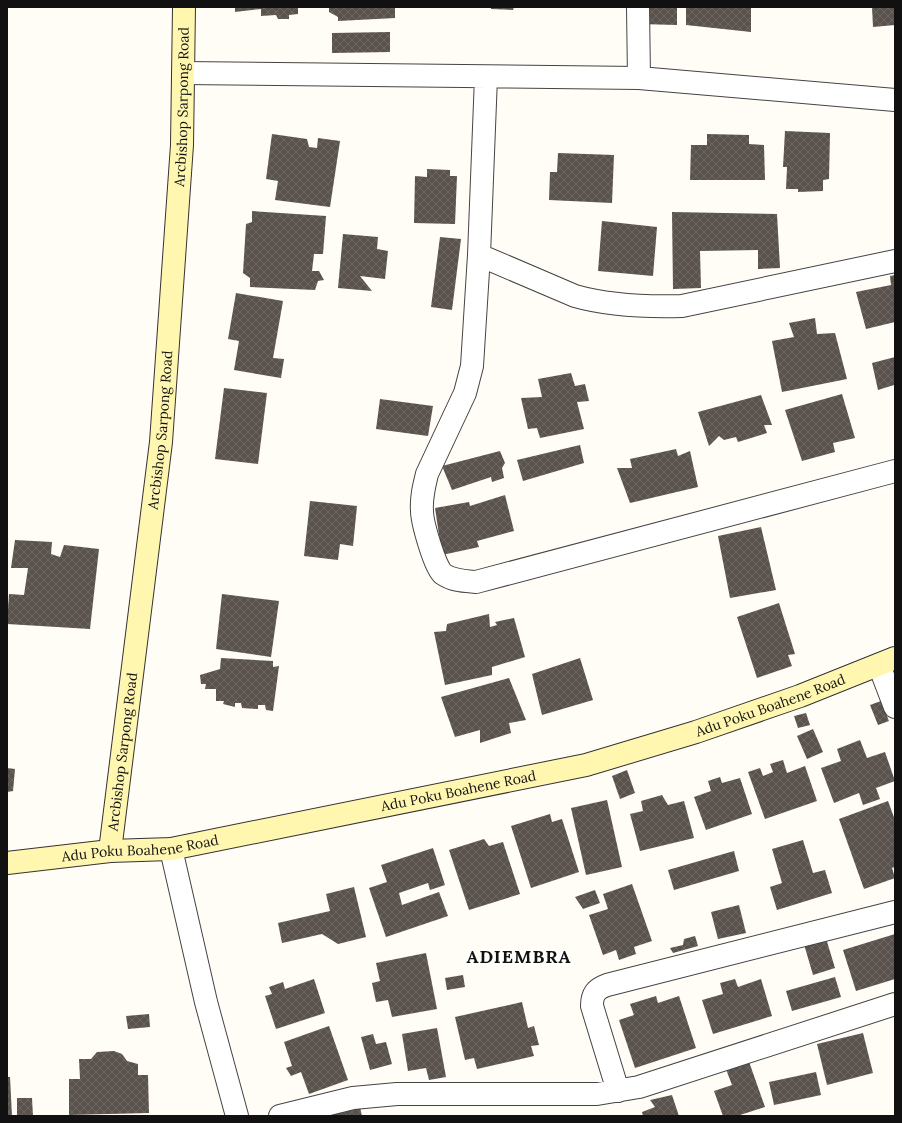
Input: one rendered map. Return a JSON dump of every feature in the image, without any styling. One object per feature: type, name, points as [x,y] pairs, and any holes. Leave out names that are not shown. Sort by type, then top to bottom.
[{"type":"street","name":"Arcbishop Sarpong Road","points":[[110,851],[162,442],[182,145],[184,7]]},
{"type":"street","points":[[638,7],[639,78]]},
{"type":"street","points":[[184,73],[412,74],[486,77],[639,78],[895,100]]},
{"type":"street","points":[[486,77],[479,255],[472,366],[465,393],[427,474],[423,486],[423,518],[437,565],[442,574],[461,581],[476,582],[895,471]]},
{"type":"street","points":[[479,255],[575,296],[591,300],[649,307],[682,306],[895,260]]},
{"type":"street","points":[[887,662],[895,707]]},
{"type":"street","name":"Adu Poku Boahene Road","points":[[7,863],[110,851],[171,849],[586,765],[696,732],[800,696],[887,662]]},
{"type":"street","points":[[171,849],[206,1002],[238,1116]]},
{"type":"street","points":[[618,1091],[592,1006],[592,997],[598,989],[607,985],[895,912]]},
{"type":"street","points":[[280,1116],[353,1098],[397,1094],[597,1094],[618,1091],[639,1087],[895,1004]]},
{"type":"building","points":[[235,7],[298,7],[298,14],[289,15],[289,19],[278,19],[276,15],[261,16],[261,9],[235,12]]},
{"type":"building","points":[[329,7],[395,7],[395,18],[338,21],[338,17],[329,12]]},
{"type":"building","points":[[491,7],[514,7],[513,10],[491,9]]},
{"type":"building","points":[[640,7],[677,7],[677,25],[640,24]]},
{"type":"building","points":[[686,7],[751,7],[751,32],[686,25]]},
{"type":"building","points":[[872,7],[895,7],[895,25],[873,27]]},
{"type":"building","points":[[390,32],[390,52],[332,53],[332,33]]},
{"type":"building","points":[[785,131],[830,133],[829,179],[823,180],[823,191],[798,192],[798,189],[786,189],[787,167],[783,167]]},
{"type":"building","points":[[272,134],[307,139],[309,147],[317,148],[318,138],[340,141],[330,207],[275,200],[278,181],[266,179]]},
{"type":"building","points":[[707,134],[749,135],[749,144],[764,145],[765,180],[690,180],[691,145],[707,145]]},
{"type":"building","points":[[558,153],[614,155],[612,203],[549,200],[550,172],[557,172]]},
{"type":"building","points":[[427,169],[450,170],[450,176],[457,176],[455,224],[414,223],[415,176],[427,177]]},
{"type":"building","points":[[252,211],[326,216],[323,254],[314,254],[312,271],[319,271],[324,280],[318,281],[315,290],[250,287],[250,278],[243,273],[246,224],[252,222]]},
{"type":"building","points":[[672,212],[777,214],[780,268],[758,269],[758,250],[700,251],[701,288],[673,289]]},
{"type":"building","points":[[602,221],[657,227],[653,276],[598,271]]},
{"type":"building","points":[[343,234],[378,237],[377,249],[388,251],[385,279],[360,276],[372,291],[338,288]]},
{"type":"building","points":[[440,237],[461,239],[452,310],[431,307]]},
{"type":"building","points":[[895,275],[895,322],[866,329],[856,292],[891,285],[890,276]]},
{"type":"building","points":[[236,293],[283,301],[273,358],[284,359],[281,378],[234,370],[239,341],[228,339]]},
{"type":"building","points":[[815,318],[817,334],[835,333],[847,379],[782,392],[772,341],[794,337],[789,323]]},
{"type":"building","points":[[895,357],[894,385],[878,390],[872,363]]},
{"type":"building","points":[[571,373],[575,386],[585,384],[589,401],[577,402],[584,429],[540,438],[537,428],[528,429],[521,398],[542,397],[538,379]]},
{"type":"building","points":[[224,388],[267,393],[258,464],[215,459]]},
{"type":"building","points":[[842,394],[855,438],[833,443],[835,452],[802,461],[785,410]]},
{"type":"building","points":[[761,395],[772,425],[764,425],[767,433],[738,442],[736,437],[724,440],[719,436],[709,446],[698,412]]},
{"type":"building","points":[[380,399],[433,406],[428,436],[376,429]]},
{"type":"building","points":[[580,445],[584,463],[523,481],[517,460]]},
{"type":"building","points":[[676,449],[678,456],[690,451],[698,487],[630,503],[617,468],[632,468],[630,459]]},
{"type":"building","points":[[500,451],[505,463],[502,468],[504,478],[492,482],[491,477],[452,490],[442,466]]},
{"type":"building","points":[[505,495],[514,531],[477,541],[479,547],[442,555],[435,508],[469,502],[470,506]]},
{"type":"building","points":[[310,501],[357,506],[353,546],[340,544],[338,560],[304,556]]},
{"type":"building","points":[[761,527],[776,590],[730,598],[718,536]]},
{"type":"building","points":[[15,540],[52,542],[51,554],[60,557],[64,545],[99,549],[90,629],[7,624],[9,594],[24,595],[28,568],[11,568]]},
{"type":"building","points":[[222,594],[279,601],[271,657],[216,649]]},
{"type":"building","points":[[779,603],[795,654],[788,655],[792,666],[757,678],[737,617]]},
{"type":"building","points":[[489,614],[490,627],[497,625],[495,622],[514,618],[525,657],[492,667],[492,675],[445,685],[434,632],[446,631],[447,624]]},
{"type":"building","points":[[221,658],[273,661],[273,667],[279,666],[273,711],[266,710],[265,705],[258,705],[258,709],[242,708],[241,703],[235,703],[235,707],[223,704],[224,701],[216,701],[216,689],[205,689],[206,684],[201,684],[200,675],[220,669]]},
{"type":"building","points":[[580,658],[593,700],[542,715],[532,674]]},
{"type":"building","points":[[509,678],[526,720],[509,723],[511,733],[480,743],[480,730],[455,737],[441,697]]},
{"type":"building","points":[[881,701],[889,721],[878,725],[870,705]]},
{"type":"building","points":[[806,713],[810,725],[798,728],[794,716]]},
{"type":"building","points":[[813,729],[823,752],[807,759],[797,736]]},
{"type":"building","points":[[860,740],[867,758],[885,752],[895,781],[876,788],[880,799],[863,805],[859,793],[834,803],[821,768],[841,761],[837,749]]},
{"type":"building","points":[[783,760],[787,773],[805,766],[817,801],[765,819],[748,772],[760,768],[763,776],[773,772],[770,764]]},
{"type":"building","points":[[7,768],[15,769],[13,791],[7,792]]},
{"type":"building","points":[[627,770],[635,793],[620,799],[612,776]]},
{"type":"building","points":[[720,777],[722,783],[740,778],[752,814],[706,830],[694,797],[711,791],[708,781]]},
{"type":"building","points":[[662,795],[668,805],[684,801],[694,838],[640,851],[630,814],[643,811],[641,801]]},
{"type":"building","points":[[607,800],[622,867],[586,875],[571,808]]},
{"type":"building","points":[[888,801],[895,820],[895,867],[892,868],[895,878],[864,889],[839,819]]},
{"type":"building","points":[[550,814],[552,822],[562,819],[579,872],[531,888],[511,826]]},
{"type":"building","points":[[484,839],[489,846],[503,842],[520,894],[469,910],[449,850]]},
{"type":"building","points":[[803,840],[813,873],[825,870],[832,893],[777,910],[770,887],[782,883],[772,849]]},
{"type":"building","points":[[433,848],[445,885],[430,890],[428,883],[399,893],[402,905],[439,892],[448,916],[386,937],[369,888],[387,882],[381,865]]},
{"type":"building","points":[[734,851],[739,871],[674,890],[668,870]]},
{"type":"building","points":[[632,884],[652,941],[634,947],[636,954],[619,960],[616,950],[603,955],[589,915],[608,909],[603,894]]},
{"type":"building","points":[[354,887],[366,937],[338,944],[322,934],[282,943],[278,923],[330,911],[326,894]]},
{"type":"building","points":[[595,890],[600,903],[583,909],[575,897]]},
{"type":"building","points":[[739,905],[746,933],[718,939],[711,912]]},
{"type":"building","points":[[895,934],[895,979],[856,991],[843,950]]},
{"type":"building","points":[[825,935],[835,968],[813,975],[803,941]]},
{"type":"building","points":[[695,936],[698,946],[673,953],[670,948],[683,945],[684,939]]},
{"type":"building","points":[[426,953],[437,1009],[392,1017],[388,1000],[376,1002],[372,983],[380,981],[376,963]]},
{"type":"building","points":[[463,975],[465,987],[447,990],[445,978]]},
{"type":"building","points":[[835,977],[841,997],[792,1011],[786,991]]},
{"type":"building","points":[[314,979],[325,1013],[276,1029],[265,996],[272,994],[269,987],[283,982],[285,989]]},
{"type":"building","points":[[735,979],[738,987],[761,979],[772,1016],[713,1034],[702,1000],[723,994],[720,983]]},
{"type":"building","points":[[656,996],[658,1003],[679,996],[696,1048],[635,1068],[619,1020],[634,1015],[630,1004]]},
{"type":"building","points":[[522,1002],[528,1028],[534,1026],[539,1045],[531,1046],[534,1056],[477,1069],[474,1058],[465,1060],[455,1017]]},
{"type":"building","points":[[149,1014],[150,1027],[128,1029],[126,1016]]},
{"type":"building","points":[[329,1026],[348,1080],[309,1094],[301,1072],[291,1076],[286,1068],[292,1066],[284,1042]]},
{"type":"building","points":[[437,1028],[446,1077],[429,1080],[426,1068],[408,1071],[402,1034]]},
{"type":"building","points":[[863,1033],[873,1073],[827,1085],[817,1044]]},
{"type":"building","points":[[373,1034],[376,1044],[386,1042],[392,1064],[370,1070],[361,1037]]},
{"type":"building","points":[[114,1051],[122,1054],[127,1061],[138,1064],[138,1075],[148,1075],[149,1113],[69,1115],[69,1079],[80,1079],[79,1059],[91,1059],[97,1052]]},
{"type":"building","points":[[747,1056],[765,1107],[737,1116],[723,1116],[714,1091],[732,1085],[724,1064]]},
{"type":"building","points":[[816,1072],[821,1095],[774,1105],[769,1082]]},
{"type":"building","points":[[7,1077],[10,1077],[12,1116],[7,1116]]},
{"type":"building","points":[[672,1095],[679,1116],[643,1116],[642,1112],[655,1107],[650,1100]]},
{"type":"building","points":[[17,1098],[32,1098],[33,1116],[17,1116]]},
{"type":"building","points":[[360,1107],[362,1116],[325,1116]]},
{"type":"district","name":"ADIEMBRA","points":[[519,957]]}]
